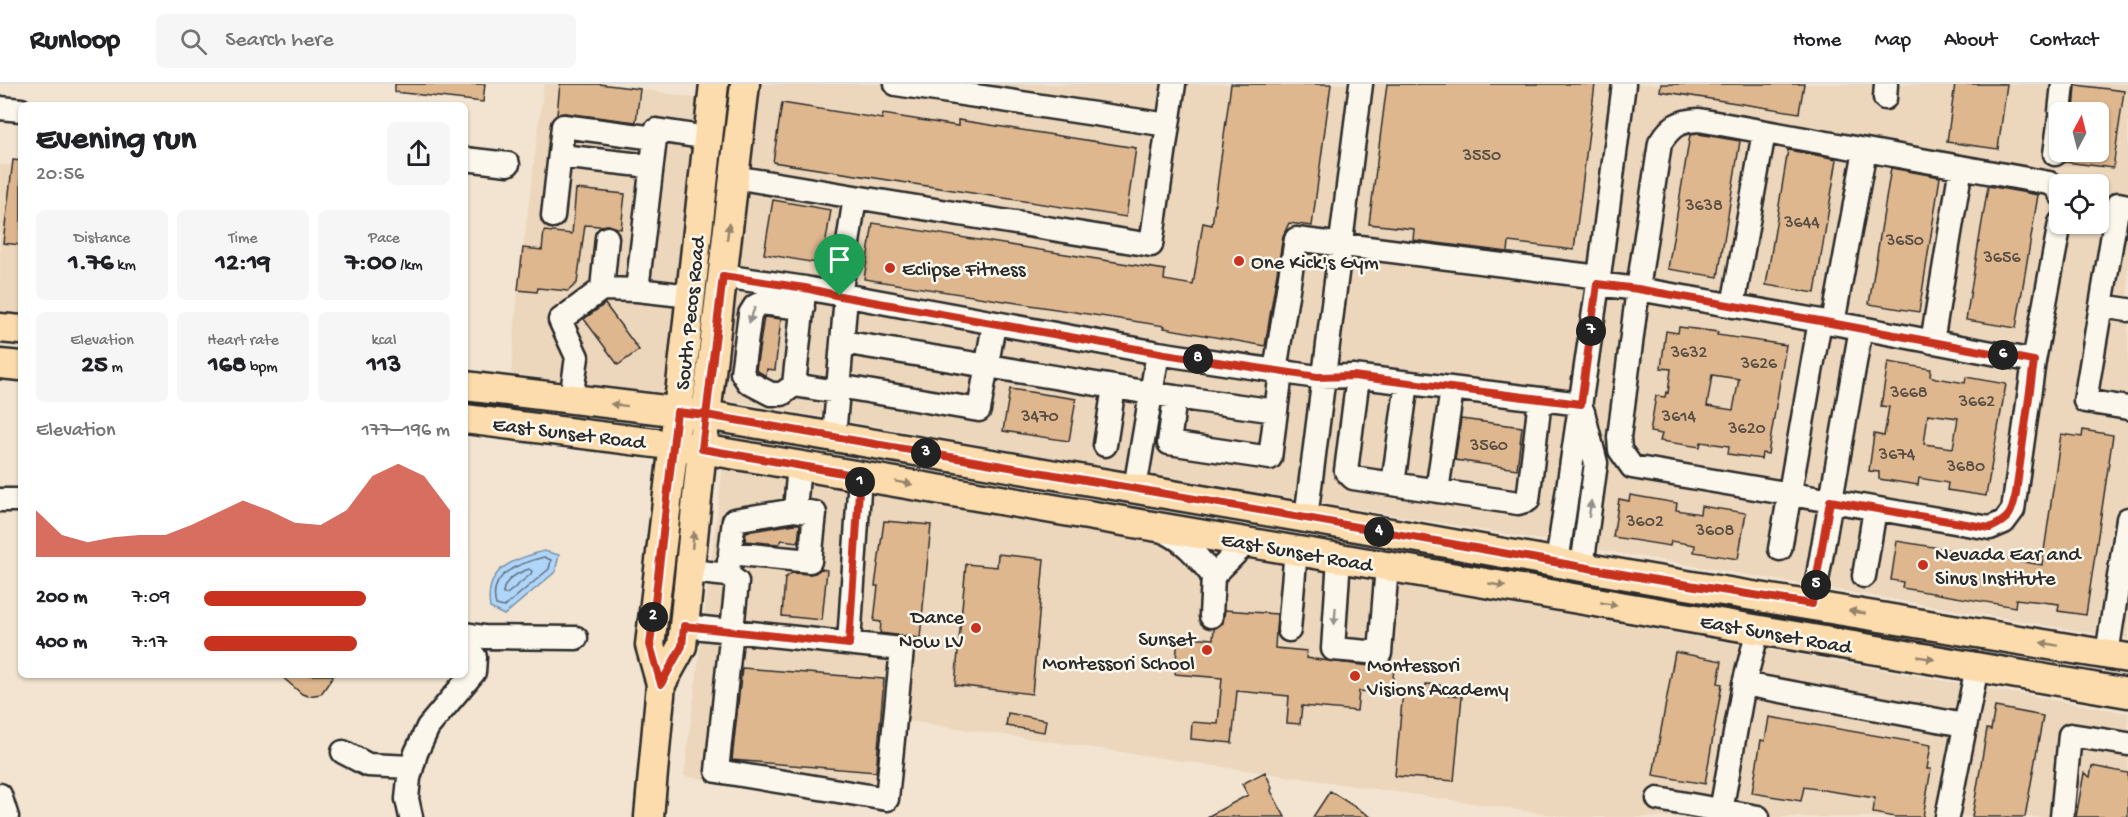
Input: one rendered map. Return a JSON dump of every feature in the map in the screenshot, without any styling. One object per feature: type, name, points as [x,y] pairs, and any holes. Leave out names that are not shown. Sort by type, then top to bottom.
[{"type":"main road","name":"South Pecos Road","points":[[649,817],[661,684],[650,645],[714,84]]},
{"type":"main road","name":"South Pecos Road","points":[[661,684],[682,646],[702,449],[745,84]]},
{"type":"main road","points":[[0,328],[18,330]]},
{"type":"main road","points":[[0,353],[18,352]]},
{"type":"main road","points":[[0,363],[18,366]]},
{"type":"main road","name":"East Sunset Road","points":[[468,386],[706,415],[1253,508],[1569,565],[2118,656]]},
{"type":"main road","name":"East Sunset Road","points":[[468,419],[702,449],[2115,690]]},
{"type":"main road","points":[[995,499],[1003,492],[1020,490],[1097,500],[1131,495],[1135,488]]},
{"type":"main road","points":[[1148,525],[1149,515],[1153,510],[1169,509],[1234,515],[1248,513],[1253,508]]},
{"type":"main road","points":[[1565,596],[1569,565]]},
{"type":"main road","points":[[2115,690],[2118,656]]},
{"type":"street","points":[[896,84],[1168,125]]},
{"type":"street","points":[[734,177],[1151,245],[1174,84]]},
{"type":"street","points":[[1306,518],[1361,84]]},
{"type":"street","points":[[1569,565],[1581,404],[1624,84]]},
{"type":"street","points":[[2061,102],[2063,84]]},
{"type":"street","points":[[0,108],[18,110]]},
{"type":"street","points":[[2049,183],[1699,120],[1685,120],[1669,129],[1660,144],[1638,289],[1619,437],[1620,450],[1632,467],[1990,528],[2004,522],[2013,510],[2034,361],[2058,234]]},
{"type":"street","points":[[553,216],[563,126],[655,138]]},
{"type":"street","points":[[637,290],[656,130],[708,138]]},
{"type":"street","points":[[1733,306],[1764,132]]},
{"type":"street","points":[[1780,549],[1865,150]]},
{"type":"street","points":[[560,156],[650,166]]},
{"type":"street","points":[[468,159],[508,164]]},
{"type":"street","points":[[1932,342],[1961,167]]},
{"type":"street","points":[[834,437],[842,342],[843,296],[855,197]]},
{"type":"street","points":[[2128,206],[2118,204],[2118,261],[2101,306],[2085,401],[2128,408]]},
{"type":"street","points":[[602,289],[607,238]]},
{"type":"street","points":[[1175,397],[1169,443],[1270,458],[1278,371],[1296,239],[1598,281],[2034,361]]},
{"type":"street","points":[[723,276],[804,298]]},
{"type":"street","points":[[572,399],[577,357],[561,320],[602,289],[691,296]]},
{"type":"street","points":[[994,324],[979,410],[794,385],[782,394],[771,394],[748,382],[742,373],[750,314],[755,306],[761,303],[804,298],[843,296],[1158,353],[1278,371],[1324,377],[1358,377],[1581,404]]},
{"type":"street","points":[[794,385],[804,298]]},
{"type":"street","points":[[2101,306],[2128,310]]},
{"type":"street","points":[[1812,604],[1861,328]]},
{"type":"street","points":[[842,342],[1175,397],[1276,411]]},
{"type":"street","points":[[1135,488],[1158,353]]},
{"type":"street","points":[[1358,377],[1346,471],[1353,478],[1518,503],[1528,500],[1540,400]]},
{"type":"street","points":[[1393,484],[1407,383]]},
{"type":"street","points":[[1105,445],[1114,387]]},
{"type":"street","points":[[1437,491],[1452,388]]},
{"type":"street","points":[[795,510],[799,465]]},
{"type":"street","points":[[849,644],[860,476]]},
{"type":"street","points":[[0,500],[18,500]]},
{"type":"street","points":[[1864,576],[1875,509]]},
{"type":"street","points":[[684,626],[730,631],[849,644],[902,649],[887,799],[717,771],[730,631],[736,582],[729,564],[734,520],[795,510],[815,513],[810,561],[729,564],[690,571]]},
{"type":"street","points":[[2118,656],[2128,519]]},
{"type":"street","points":[[1148,525],[1173,536],[1192,549],[1213,576]]},
{"type":"street","points":[[1210,616],[1213,576],[1247,542]]},
{"type":"street","points":[[1289,630],[1296,550]]},
{"type":"street","points":[[1339,558],[1333,649],[1380,653],[1387,566]]},
{"type":"street","points":[[1721,811],[1743,684],[1758,630]]},
{"type":"street","points":[[468,634],[484,637],[576,638]]},
{"type":"street","points":[[411,817],[407,799],[409,778],[416,753],[428,727],[474,672],[475,657],[468,649]]},
{"type":"street","points":[[1947,817],[1977,667]]},
{"type":"street","points":[[1743,684],[1964,725]]},
{"type":"street","points":[[2062,817],[2070,735],[2128,744]]},
{"type":"street","points":[[343,752],[368,765],[412,767]]},
{"type":"street","points":[[0,795],[7,817]]},
{"type":"street","points":[[1658,799],[1758,817]]},
{"type":"shaded area","points":[[544,84],[599,84],[730,104],[756,84],[2128,84],[2128,639],[743,403],[511,374],[518,290]]},
{"type":"shaded area","points":[[0,165],[18,166],[18,330],[0,328]]},
{"type":"shaded area","points":[[724,459],[1177,541],[1406,586],[2128,713],[2128,817],[1568,817],[909,721],[897,809],[684,776]]},
{"type":"water","points":[[544,551],[559,555],[555,572],[504,615],[490,608],[491,583],[496,575],[511,562]]},
{"type":"building","points":[[395,84],[485,84],[483,102],[395,92]]},
{"type":"building","points":[[560,84],[599,84],[640,89],[636,122],[565,113],[557,114]]},
{"type":"building","points":[[1231,84],[1331,84],[1312,226],[1289,223],[1283,236],[1265,346],[1164,328],[1165,326],[864,279],[873,223],[1165,270],[1164,280],[1193,285],[1203,223],[1212,225]]},
{"type":"building","points":[[1387,84],[1595,84],[1574,250],[1509,242],[1508,252],[1413,240],[1414,229],[1369,224]]},
{"type":"building","points":[[1661,84],[1804,84],[1799,113],[1660,91]]},
{"type":"building","points":[[1955,84],[2007,84],[1998,149],[1947,142]]},
{"type":"building","points":[[2076,85],[2124,91],[2113,168],[2066,162],[2109,162],[2109,102],[2075,102]]},
{"type":"building","points":[[782,103],[882,119],[883,114],[958,126],[958,120],[1136,148],[1126,217],[773,162]]},
{"type":"building","points":[[1698,134],[1740,141],[1718,277],[1668,269],[1690,135]]},
{"type":"building","points":[[1788,150],[1837,159],[1815,293],[1766,285]]},
{"type":"building","points":[[13,160],[18,161],[18,245],[3,243]]},
{"type":"building","points":[[1891,168],[1940,177],[1919,312],[1869,304]]},
{"type":"building","points":[[1988,186],[2038,195],[2016,328],[1966,320]]},
{"type":"building","points":[[576,189],[625,194],[621,229],[608,225],[585,225],[577,283],[568,291],[538,288],[537,292],[518,290],[523,248],[542,250],[544,231],[572,234]]},
{"type":"building","points":[[773,200],[831,210],[822,264],[764,254]]},
{"type":"building","points":[[605,304],[639,350],[618,365],[584,319]]},
{"type":"building","points":[[764,317],[781,319],[775,370],[767,369],[766,376],[756,370]]},
{"type":"building","points":[[1679,327],[1786,345],[1768,454],[1762,453],[1761,459],[1728,454],[1729,446],[1701,442],[1700,447],[1660,441],[1662,434],[1650,432],[1656,396],[1665,397],[1666,392],[1668,393],[1671,369],[1661,368],[1666,331],[1678,333]],"holes":[[[1712,375],[1739,379],[1733,410],[1707,406]]]},
{"type":"building","points":[[1888,362],[1931,369],[1930,376],[1936,378],[1965,383],[1966,377],[2006,384],[1986,496],[1947,490],[1948,483],[1919,478],[1918,485],[1879,479],[1879,472],[1869,471],[1874,434],[1884,436],[1889,407],[1881,406]],"holes":[[[1928,414],[1958,418],[1953,448],[1924,444]]]},
{"type":"building","points":[[1010,389],[1076,399],[1069,441],[1003,431]]},
{"type":"building","points":[[1461,419],[1522,427],[1517,469],[1455,460]]},
{"type":"building","points":[[2083,430],[2113,435],[2086,615],[2058,611],[2059,604],[2016,599],[2015,607],[1902,588],[1903,582],[1891,580],[1897,541],[2042,565],[2061,434],[2082,437]]},
{"type":"building","points":[[1630,495],[1677,503],[1676,510],[1700,514],[1701,506],[1746,513],[1738,559],[1694,552],[1695,545],[1671,541],[1670,546],[1613,537],[1619,499],[1629,501]]},
{"type":"building","points":[[884,521],[931,525],[920,638],[880,633],[881,622],[874,621],[878,586],[875,586]]},
{"type":"building","points":[[800,524],[798,542],[782,540],[779,544],[745,541],[746,532]]},
{"type":"building","name":"Dance Now LV","points":[[998,554],[1044,559],[1032,694],[955,685],[966,564],[997,567]]},
{"type":"building","points":[[821,569],[827,570],[822,620],[782,616],[785,578],[792,573],[809,574]]},
{"type":"building","points":[[1225,610],[1277,614],[1275,648],[1307,651],[1306,658],[1394,669],[1391,694],[1359,691],[1357,711],[1302,706],[1300,724],[1287,723],[1289,696],[1237,691],[1232,743],[1191,739],[1192,722],[1218,724],[1222,678],[1175,674],[1178,636],[1213,639],[1214,629],[1223,623]]},
{"type":"building","points":[[1675,652],[1722,661],[1718,683],[1722,684],[1705,784],[1653,775]]},
{"type":"building","points":[[742,668],[884,679],[876,772],[732,760]]},
{"type":"building","points":[[283,678],[332,678],[321,694],[308,696],[302,694]]},
{"type":"building","points":[[1426,684],[1440,685],[1439,694],[1462,696],[1454,781],[1395,776],[1403,691],[1425,693]]},
{"type":"building","points":[[1995,707],[2043,716],[2025,817],[1972,817],[1987,729],[1991,730]]},
{"type":"building","points":[[1008,713],[1046,720],[1044,732],[1006,726]]},
{"type":"building","points":[[1769,717],[1931,745],[1927,769],[1931,769],[1923,817],[1895,817],[1873,813],[1875,798],[1804,787],[1801,801],[1752,793],[1761,740],[1765,741]]},
{"type":"building","points":[[2092,766],[2128,773],[2128,817],[2076,817],[2084,773],[2090,777]]},
{"type":"building","points":[[1265,772],[1272,787],[1271,791],[1285,817],[1207,817],[1248,795],[1242,784]]},
{"type":"building","points":[[1330,791],[1371,817],[1313,817]]},
{"type":"place","name":"One Kick's Gym","points":[[1239,261]]},
{"type":"place","name":"Eclipse Fitness","points":[[890,268]]},
{"type":"place","name":"Nevada Ear and Sinus Institute","points":[[1923,565]]},
{"type":"place","name":"Dance Now LV","points":[[976,628]]},
{"type":"place","name":"Sunset Montessori School","points":[[1207,650]]},
{"type":"place","name":"Montessori Visions Academy","points":[[1355,676]]},
{"type":"route","points":[[840,296],[805,288],[723,276],[709,395],[706,415],[702,449],[860,476],[849,644],[684,626],[682,646],[661,684],[650,645],[677,412],[706,415],[1650,579],[1812,604],[1830,501],[1990,528],[2004,522],[2013,510],[2034,361],[1820,321],[1597,284],[1581,404],[1353,376],[1317,377],[1158,353],[840,296]]}]
